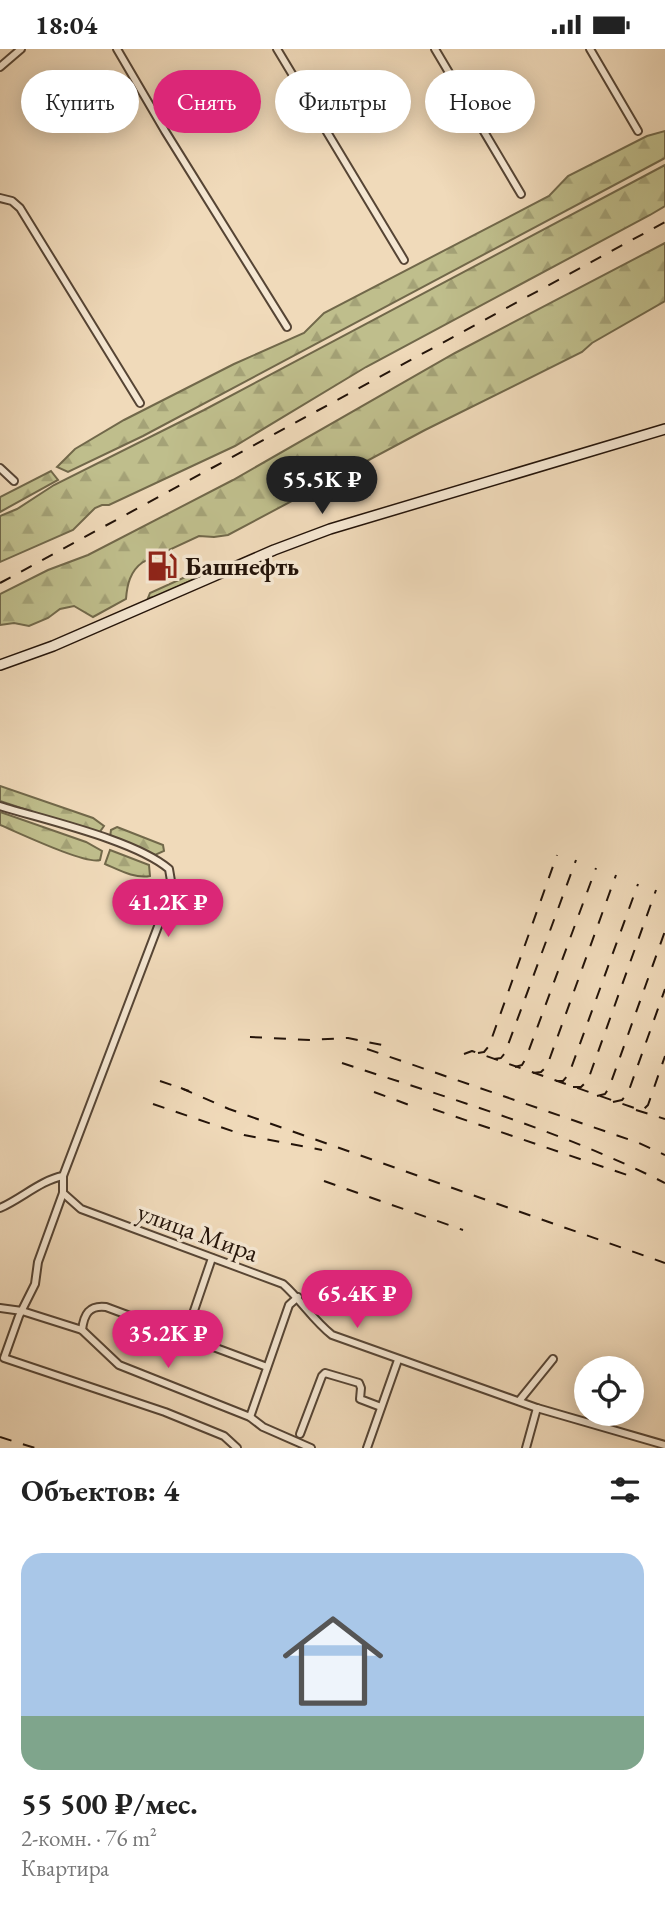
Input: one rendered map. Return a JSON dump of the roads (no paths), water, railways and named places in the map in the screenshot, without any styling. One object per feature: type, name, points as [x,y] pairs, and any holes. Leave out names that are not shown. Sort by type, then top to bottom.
[{"type":"main road","points":[[0,665],[53,646],[274,549],[330,529],[665,429]]},
{"type":"street","points":[[0,67],[21,49]]},
{"type":"street","points":[[117,49],[157,120],[287,327]]},
{"type":"street","points":[[277,49],[404,260]]},
{"type":"street","points":[[435,49],[521,194]]},
{"type":"street","points":[[590,49],[638,131]]},
{"type":"street","points":[[0,198],[12,201],[20,208],[140,403]]},
{"type":"street","points":[[0,468],[14,481]]},
{"type":"street","points":[[0,806],[149,856],[169,869],[171,881],[168,900],[64,1176],[63,1193],[38,1262],[35,1283],[4,1358],[165,1412],[224,1436],[237,1448]]},
{"type":"street","points":[[0,1208],[53,1178],[64,1176]]},
{"type":"street","name":"улица Мира","points":[[63,1193],[80,1209],[283,1284],[332,1335],[537,1408],[665,1445]]},
{"type":"street","points":[[185,1337],[212,1258]]},
{"type":"street","points":[[250,1417],[289,1305],[298,1297]]},
{"type":"street","points":[[82,1330],[83,1317],[90,1309],[97,1306],[106,1307],[267,1367]]},
{"type":"street","points":[[0,1308],[22,1311],[82,1330],[120,1365],[250,1417],[263,1427],[311,1448]]},
{"type":"street","points":[[367,1448],[398,1360]]},
{"type":"street","points":[[519,1401],[553,1360]]},
{"type":"street","points":[[300,1434],[322,1376],[326,1373],[359,1384],[360,1399],[381,1407]]},
{"type":"street","points":[[526,1448],[537,1408]]},
{"type":"railway","points":[[0,583],[665,222]]},
{"type":"railway","points":[[478,1053],[484,1052],[489,1046],[557,855]]},
{"type":"railway","points":[[494,1059],[501,1058],[505,1053],[576,860]]},
{"type":"railway","points":[[515,1067],[522,1065],[526,1058],[596,868]]},
{"type":"railway","points":[[533,1073],[541,1072],[547,1066],[616,875]]},
{"type":"railway","points":[[556,1081],[563,1081],[569,1074],[638,884]]},
{"type":"railway","points":[[573,1087],[581,1087],[588,1080],[656,890]]},
{"type":"railway","points":[[597,1096],[605,1094],[609,1088],[665,931]]},
{"type":"railway","points":[[613,1102],[622,1100],[628,1093],[665,989]]},
{"type":"railway","points":[[250,1037],[310,1040],[348,1038],[382,1045]]},
{"type":"railway","points":[[367,1049],[639,1143],[665,1155]]},
{"type":"railway","points":[[464,1054],[472,1051],[640,1110],[648,1105],[665,1056]]},
{"type":"railway","points":[[342,1063],[546,1132],[626,1164],[665,1183]]},
{"type":"railway","points":[[160,1081],[189,1091]]},
{"type":"railway","points":[[181,1088],[229,1109],[665,1263]]},
{"type":"railway","points":[[374,1092],[412,1106]]},
{"type":"railway","points":[[153,1104],[244,1135],[322,1150]]},
{"type":"railway","points":[[433,1109],[633,1177]]},
{"type":"railway","points":[[636,1110],[665,1119]]},
{"type":"railway","points":[[324,1181],[463,1230]]},
{"type":"railway","points":[[0,1437],[35,1448]]},
{"type":"place","name":"Башнефть","points":[[162,566]]}]
